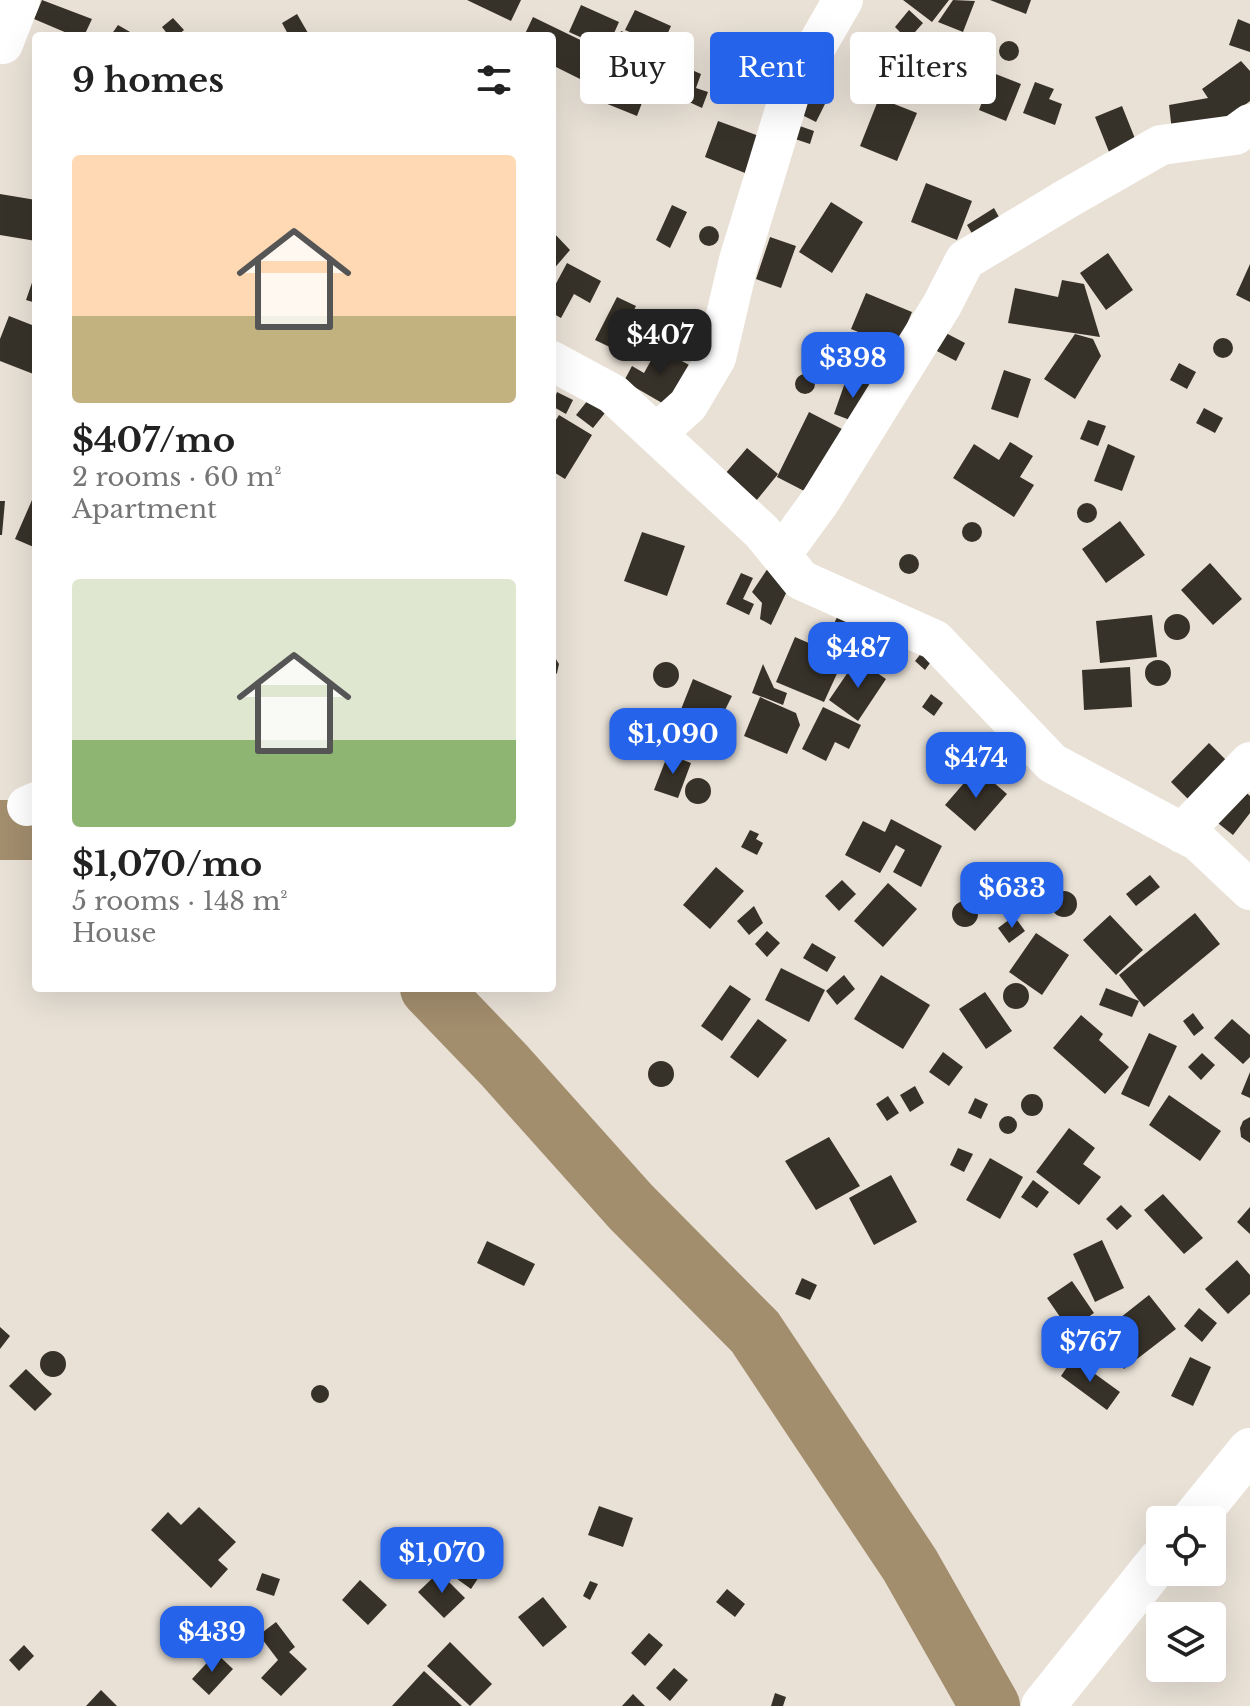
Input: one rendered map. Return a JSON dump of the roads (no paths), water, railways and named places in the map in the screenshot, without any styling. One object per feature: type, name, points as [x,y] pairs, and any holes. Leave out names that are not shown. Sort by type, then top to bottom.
[{"type":"street","points":[[13,49],[20,0]]},
{"type":"street","points":[[656,434],[688,405],[716,358],[739,260],[791,90],[843,0]]},
{"type":"street","points":[[781,555],[821,500],[942,305],[965,260],[1161,145],[1235,135],[1250,124]]},
{"type":"street","points":[[556,363],[613,394],[761,531],[801,580],[935,640],[1052,763],[1198,841],[1250,890]]},
{"type":"street","points":[[1182,833],[1250,762]]},
{"type":"street","points":[[1204,1506],[1250,1450]]},
{"type":"street","points":[[1043,1706],[1146,1577]]},
{"type":"waterway","points":[[0,830],[32,830]]},
{"type":"waterway","points":[[434,992],[631,1207],[755,1332],[910,1565],[990,1706]]}]
